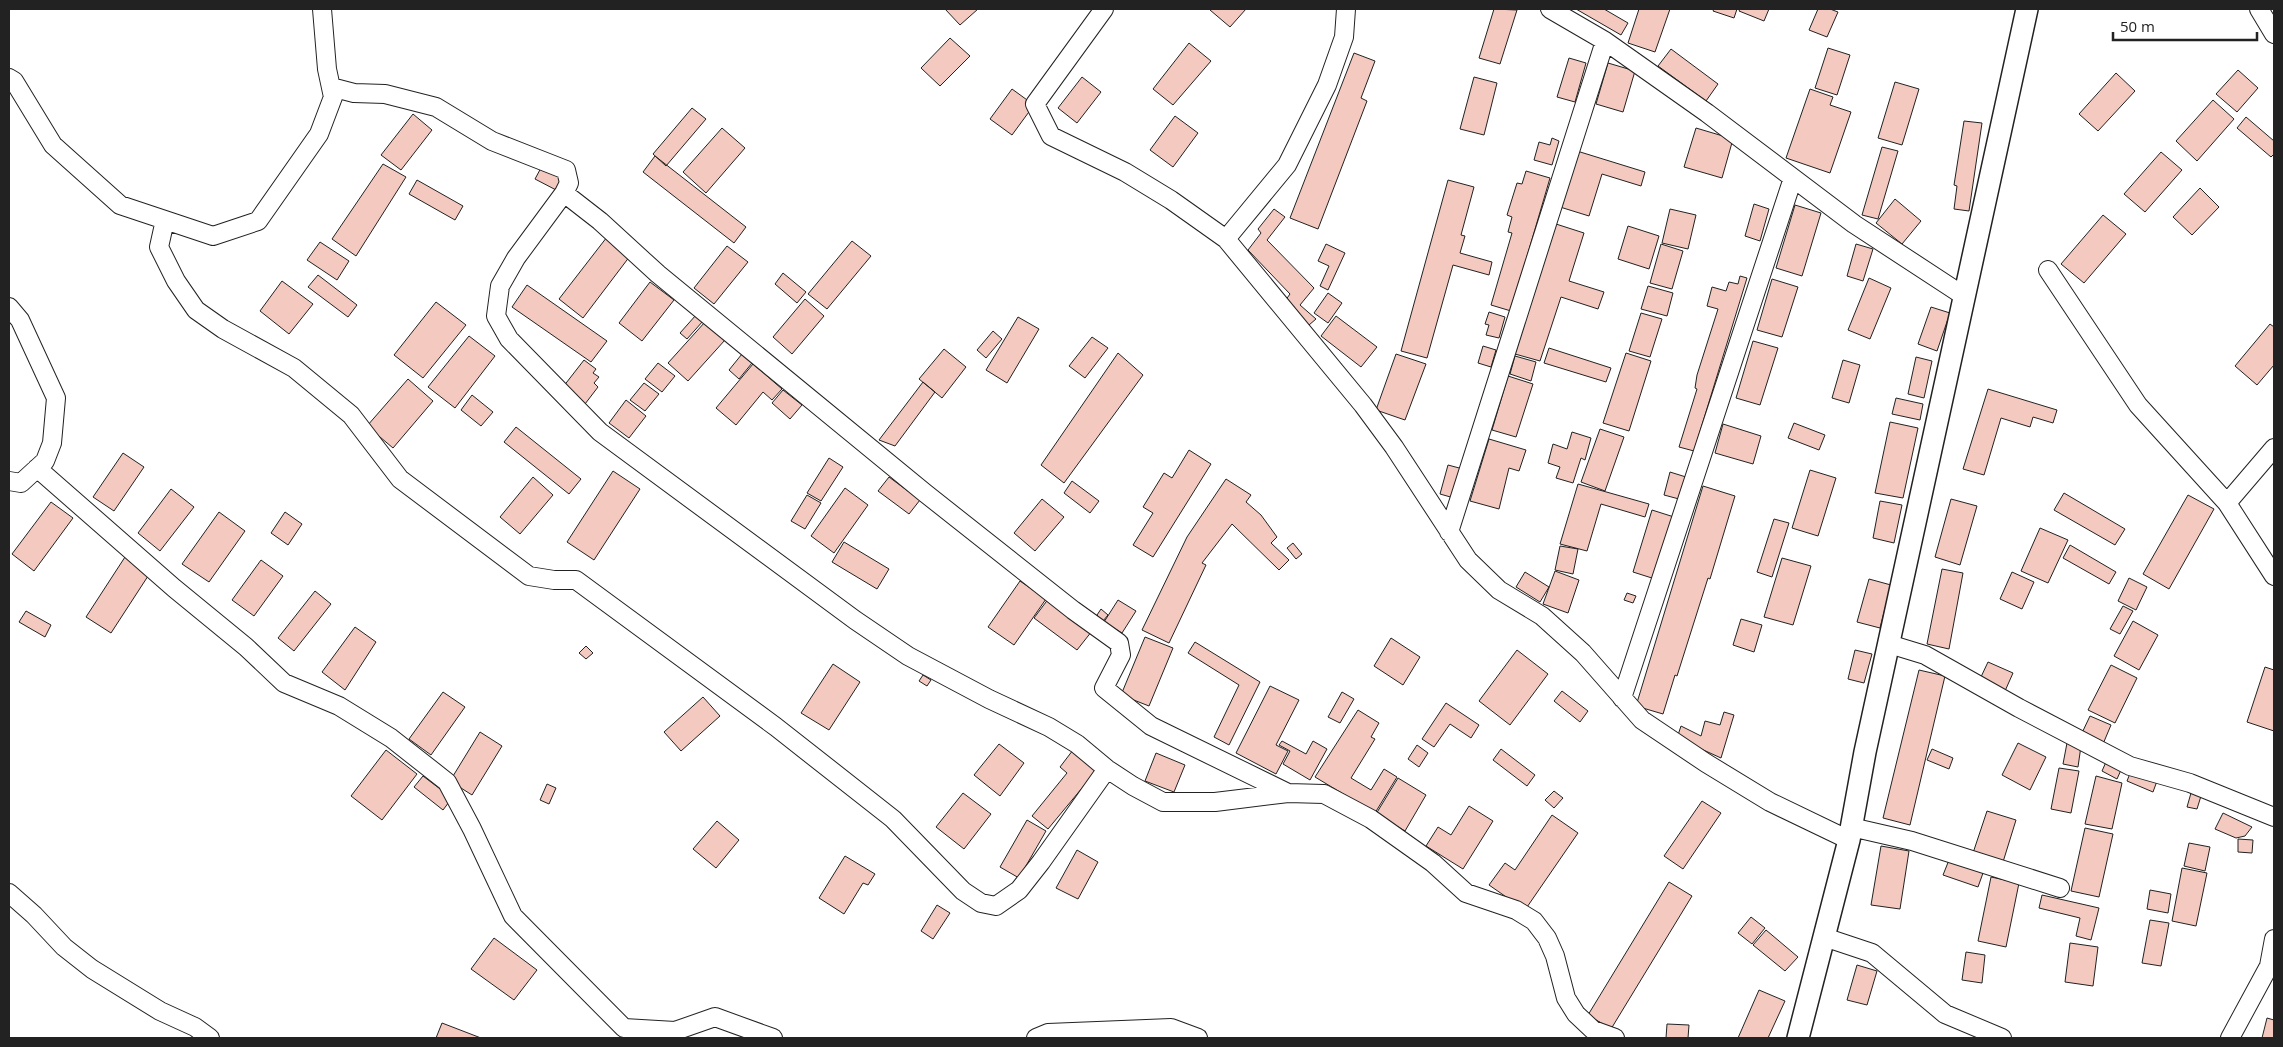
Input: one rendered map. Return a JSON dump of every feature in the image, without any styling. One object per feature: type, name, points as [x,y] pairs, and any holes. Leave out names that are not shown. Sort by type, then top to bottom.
[{"type":"street","points":[[9,78],[14,81],[53,145],[120,204],[213,236],[258,221],[319,134],[333,97],[327,69],[322,9]]},
{"type":"street","points":[[1104,9],[1035,104],[1052,136],[1171,200],[1226,239],[1363,405],[1394,448],[1468,560],[1499,590],[1542,616],[1583,653],[1642,720],[1706,763],[1770,802],[1850,833],[1912,841],[2060,888]]},
{"type":"street","points":[[1226,239],[1287,165],[1327,85],[1344,36],[1346,9]]},
{"type":"street","points":[[1550,9],[1605,41],[1707,112],[1854,224],[1964,296]]},
{"type":"street","points":[[1798,1038],[1850,833],[1889,644],[2027,9]]},
{"type":"street","points":[[2258,9],[2274,34]]},
{"type":"street","points":[[1448,532],[1605,41]]},
{"type":"street","points":[[331,87],[354,93],[385,94],[436,107],[492,141],[566,170],[569,183],[564,193],[516,258],[500,286],[496,316],[510,339],[600,432],[855,620],[908,656],[989,700],[1049,727],[1077,744],[1107,769],[1163,802],[1215,802],[1288,793],[1324,794],[1371,819],[1433,863],[1466,893],[1516,910],[1534,921],[1547,938],[1555,956],[1566,998],[1576,1014],[1593,1030],[1615,1038]]},
{"type":"street","points":[[1622,698],[1793,178]]},
{"type":"street","points":[[564,193],[600,221],[658,274],[925,493],[1073,610],[1119,643],[1121,655],[1104,688],[1151,726],[1288,793]]},
{"type":"street","points":[[165,220],[159,247],[176,281],[196,310],[224,329],[294,368],[351,415],[400,479],[522,571],[529,576],[554,580],[576,580],[776,727],[893,819],[963,891],[980,904],[996,906],[1019,890],[1107,769]]},
{"type":"street","points":[[2048,270],[2138,405],[2227,503],[2274,576]]},
{"type":"street","points":[[9,307],[20,320],[56,398],[52,443],[45,461],[21,483],[9,480]]},
{"type":"street","points":[[2227,503],[2274,448]]},
{"type":"street","points":[[37,468],[174,588],[246,647],[284,683],[338,706],[391,738],[447,782],[472,829],[513,916],[624,1028],[675,1031],[715,1018],[773,1038]]},
{"type":"street","points":[[1889,644],[1925,655],[2018,708],[2130,766],[2190,783],[2274,816]]},
{"type":"street","points":[[9,892],[64,947],[92,969],[160,1011],[195,1027],[210,1038]]},
{"type":"street","points":[[1824,938],[1872,953],[1945,1014],[2002,1038]]},
{"type":"street","points":[[2230,1038],[2269,966],[2274,939]]},
{"type":"street","points":[[1036,1038],[1048,1033],[1171,1028],[1198,1038]]},
{"type":"building","points":[[945,9],[978,9],[960,25]]},
{"type":"building","points":[[1211,9],[1246,9],[1230,27]]},
{"type":"building","points":[[1494,9],[1517,10],[1500,64],[1479,58]]},
{"type":"building","points":[[1576,9],[1604,9],[1628,23],[1621,35]]},
{"type":"building","points":[[1639,9],[1670,9],[1655,52],[1628,43]]},
{"type":"building","points":[[1714,9],[1737,9],[1734,18],[1713,11]]},
{"type":"building","points":[[1740,9],[1769,9],[1764,21],[1739,11]]},
{"type":"building","points":[[1818,9],[1830,9],[1838,12],[1827,37],[1809,30]]},
{"type":"building","points":[[950,38],[970,56],[940,86],[921,68]]},
{"type":"building","points":[[1189,43],[1211,61],[1173,105],[1153,89]]},
{"type":"building","points":[[1828,48],[1850,55],[1837,95],[1815,88]]},
{"type":"building","points":[[1671,49],[1718,84],[1706,101],[1658,66]]},
{"type":"building","points":[[1354,53],[1375,61],[1361,98],[1367,101],[1318,229],[1290,218]]},
{"type":"building","points":[[1569,58],[1586,63],[1575,102],[1557,97]]},
{"type":"building","points":[[1608,63],[1635,71],[1623,112],[1596,104]]},
{"type":"building","points":[[2238,70],[2258,88],[2237,112],[2216,94]]},
{"type":"building","points":[[2116,73],[2135,91],[2098,131],[2079,114]]},
{"type":"building","points":[[1082,77],[1101,92],[1077,123],[1058,108]]},
{"type":"building","points":[[1474,77],[1497,83],[1484,135],[1460,129]]},
{"type":"building","points":[[1895,82],[1919,89],[1902,145],[1878,138]]},
{"type":"building","points":[[1012,89],[1034,105],[1012,135],[990,119]]},
{"type":"building","points":[[1810,89],[1833,97],[1830,105],[1851,112],[1830,173],[1786,158]]},
{"type":"building","points":[[2213,100],[2234,119],[2197,161],[2176,141]]},
{"type":"building","points":[[692,108],[706,119],[666,166],[653,154]]},
{"type":"building","points":[[413,114],[432,130],[401,170],[381,155]]},
{"type":"building","points":[[1175,116],[1198,133],[1173,167],[1150,150]]},
{"type":"building","points":[[2246,117],[2274,141],[2274,154],[2271,157],[2237,128]]},
{"type":"building","points":[[1964,121],[1982,123],[1969,211],[1954,209],[1957,186],[1954,185]]},
{"type":"building","points":[[722,128],[745,148],[706,193],[683,172]]},
{"type":"building","points":[[1696,128],[1733,139],[1722,178],[1684,167]]},
{"type":"building","points":[[1552,138],[1559,141],[1552,165],[1534,160],[1539,142],[1550,145]]},
{"type":"building","points":[[1882,147],[1898,151],[1878,219],[1862,215]]},
{"type":"building","points":[[1577,151],[1645,172],[1641,186],[1602,174],[1589,216],[1560,207]]},
{"type":"building","points":[[2161,152],[2182,170],[2145,212],[2124,194]]},
{"type":"building","points":[[655,156],[746,227],[734,243],[643,172]]},
{"type":"building","points":[[383,164],[406,177],[356,256],[332,239]]},
{"type":"building","points":[[542,166],[565,178],[558,191],[535,179]]},
{"type":"building","points":[[1526,171],[1550,178],[1511,311],[1491,305],[1512,233],[1508,232],[1512,217],[1507,215],[1517,183],[1522,184]]},
{"type":"building","points":[[417,180],[463,206],[455,220],[409,194]]},
{"type":"building","points":[[1448,180],[1474,187],[1461,235],[1465,236],[1460,253],[1492,262],[1489,275],[1453,265],[1427,358],[1401,351]]},
{"type":"building","points":[[2200,188],[2219,207],[2192,235],[2173,217]]},
{"type":"building","points":[[1895,199],[1921,221],[1902,244],[1876,223]]},
{"type":"building","points":[[1754,204],[1769,209],[1760,241],[1745,236]]},
{"type":"building","points":[[1795,205],[1821,213],[1802,276],[1776,268]]},
{"type":"building","points":[[1274,209],[1285,217],[1267,240],[1314,288],[1300,305],[1316,319],[1309,325],[1285,301],[1290,294],[1248,250],[1261,233],[1258,229]]},
{"type":"building","points":[[1670,209],[1696,215],[1688,249],[1662,243]]},
{"type":"building","points":[[2103,215],[2126,234],[2084,283],[2061,264]]},
{"type":"building","points":[[1556,224],[1584,233],[1569,281],[1604,292],[1598,309],[1561,297],[1540,361],[1515,354]]},
{"type":"building","points":[[1628,226],[1659,236],[1649,269],[1618,259]]},
{"type":"building","points":[[607,237],[630,256],[583,318],[559,299]]},
{"type":"building","points":[[852,241],[871,256],[827,309],[808,294]]},
{"type":"building","points":[[320,242],[349,261],[337,280],[307,260]]},
{"type":"building","points":[[1326,244],[1345,253],[1328,290],[1320,286],[1329,266],[1318,261]]},
{"type":"building","points":[[1661,244],[1683,251],[1672,289],[1650,283]]},
{"type":"building","points":[[1856,244],[1873,249],[1863,281],[1847,276]]},
{"type":"building","points":[[727,246],[748,262],[714,304],[694,288]]},
{"type":"building","points":[[783,273],[806,292],[797,303],[775,284]]},
{"type":"building","points":[[318,275],[357,305],[348,317],[308,287]]},
{"type":"building","points":[[1740,276],[1747,278],[1694,451],[1679,447],[1697,389],[1695,388],[1697,375],[1718,309],[1707,306],[1712,287],[1726,291],[1729,282],[1738,284]]},
{"type":"building","points":[[1869,278],[1891,288],[1870,339],[1848,330]]},
{"type":"building","points":[[1772,279],[1798,287],[1782,337],[1757,330]]},
{"type":"building","points":[[282,281],[313,304],[289,334],[260,311]]},
{"type":"building","points":[[650,282],[674,300],[642,341],[619,323]]},
{"type":"building","points":[[527,285],[607,341],[591,362],[512,307]]},
{"type":"building","points":[[1648,286],[1673,293],[1667,316],[1641,309]]},
{"type":"building","points":[[1328,293],[1342,303],[1328,323],[1314,313]]},
{"type":"building","points":[[805,299],[824,316],[792,354],[773,337]]},
{"type":"building","points":[[436,302],[466,325],[423,378],[394,355]]},
{"type":"building","points":[[1931,307],[1950,313],[1937,351],[1918,344]]},
{"type":"building","points":[[1489,312],[1505,317],[1499,338],[1486,335],[1489,325],[1485,324]]},
{"type":"building","points":[[1641,313],[1662,319],[1650,357],[1629,351]]},
{"type":"building","points":[[696,315],[703,321],[687,339],[680,333]]},
{"type":"building","points":[[1336,316],[1377,347],[1361,367],[1321,336]]},
{"type":"building","points":[[1018,317],[1039,329],[1007,383],[986,370]]},
{"type":"building","points":[[705,322],[725,340],[688,381],[668,363]]},
{"type":"building","points":[[2270,324],[2274,327],[2274,365],[2257,385],[2235,366]]},
{"type":"building","points":[[993,331],[1002,339],[986,358],[977,350]]},
{"type":"building","points":[[469,336],[495,356],[455,408],[428,387]]},
{"type":"building","points":[[1092,337],[1108,348],[1085,378],[1069,366]]},
{"type":"building","points":[[1753,341],[1778,348],[1760,405],[1736,398]]},
{"type":"building","points":[[1483,346],[1496,350],[1491,367],[1478,363]]},
{"type":"building","points":[[1549,348],[1611,368],[1606,382],[1544,363]]},
{"type":"building","points":[[944,349],[966,367],[942,398],[919,379]]},
{"type":"building","points":[[1118,353],[1143,375],[1064,483],[1041,465]]},
{"type":"building","points":[[1626,353],[1651,361],[1629,431],[1603,423]]},
{"type":"building","points":[[742,354],[752,363],[739,379],[729,370]]},
{"type":"building","points":[[1396,354],[1426,364],[1405,420],[1376,410]]},
{"type":"building","points":[[1515,356],[1536,362],[1531,381],[1510,374]]},
{"type":"building","points":[[1916,357],[1932,361],[1924,398],[1908,394]]},
{"type":"building","points":[[584,360],[596,369],[593,373],[599,377],[594,383],[598,387],[585,404],[563,387]]},
{"type":"building","points":[[1843,360],[1860,365],[1849,403],[1832,398]]},
{"type":"building","points":[[658,363],[675,376],[662,392],[645,379]]},
{"type":"building","points":[[753,364],[782,389],[772,400],[763,392],[736,425],[716,408]]},
{"type":"building","points":[[1508,376],[1533,384],[1516,437],[1492,430]]},
{"type":"building","points":[[408,379],[433,401],[393,448],[367,426]]},
{"type":"building","points":[[923,382],[935,392],[895,446],[879,440]]},
{"type":"building","points":[[644,383],[659,394],[645,411],[630,400]]},
{"type":"building","points":[[1988,389],[2057,410],[2053,423],[2033,417],[2030,427],[2001,418],[1984,475],[1963,469]]},
{"type":"building","points":[[783,390],[802,405],[790,419],[772,403]]},
{"type":"building","points":[[472,395],[493,412],[481,426],[461,410]]},
{"type":"building","points":[[1896,398],[1923,404],[1920,420],[1892,414]]},
{"type":"building","points":[[626,400],[646,416],[629,438],[609,423]]},
{"type":"building","points":[[1890,422],[1918,428],[1903,498],[1875,493]]},
{"type":"building","points":[[1794,423],[1825,435],[1819,450],[1788,438]]},
{"type":"building","points":[[1723,424],[1761,436],[1753,464],[1715,453]]},
{"type":"building","points":[[516,427],[581,479],[569,494],[504,442]]},
{"type":"building","points":[[1600,429],[1624,437],[1605,491],[1581,482]]},
{"type":"building","points":[[1572,432],[1591,438],[1585,460],[1581,458],[1573,483],[1556,478],[1560,467],[1548,463],[1553,444],[1567,449]]},
{"type":"building","points":[[1489,439],[1526,450],[1519,471],[1509,468],[1499,509],[1470,501]]},
{"type":"building","points":[[1189,450],[1211,464],[1153,557],[1133,545],[1153,513],[1143,507],[1164,473],[1172,478]]},
{"type":"building","points":[[123,453],[144,467],[114,511],[93,497]]},
{"type":"building","points":[[829,458],[843,467],[821,501],[807,493]]},
{"type":"building","points":[[1448,465],[1463,469],[1454,498],[1440,494]]},
{"type":"building","points":[[1810,470],[1836,478],[1818,536],[1792,528]]},
{"type":"building","points":[[613,471],[640,489],[594,560],[567,542]]},
{"type":"building","points":[[1670,472],[1686,477],[1679,499],[1664,495]]},
{"type":"building","points":[[533,477],[553,495],[520,534],[500,517]]},
{"type":"building","points":[[889,477],[920,500],[909,514],[878,491]]},
{"type":"building","points":[[1226,479],[1251,495],[1246,502],[1261,515],[1277,537],[1271,543],[1289,560],[1279,570],[1232,524],[1202,563],[1206,565],[1169,643],[1142,630],[1187,537]]},
{"type":"building","points":[[1072,481],[1099,501],[1090,513],[1064,493]]},
{"type":"building","points":[[1578,484],[1649,504],[1645,517],[1601,504],[1587,551],[1560,544]]},
{"type":"building","points":[[1703,486],[1735,496],[1710,579],[1708,578],[1663,714],[1636,706]]},
{"type":"building","points":[[845,488],[868,505],[834,553],[811,536]]},
{"type":"building","points":[[171,489],[194,507],[160,551],[138,533]]},
{"type":"building","points":[[2064,493],[2125,529],[2115,545],[2054,510]]},
{"type":"building","points":[[807,495],[821,503],[805,529],[791,521]]},
{"type":"building","points":[[2188,495],[2214,509],[2169,589],[2143,574]]},
{"type":"building","points":[[1042,499],[1064,517],[1035,551],[1014,533]]},
{"type":"building","points":[[1951,499],[1977,506],[1960,565],[1935,557]]},
{"type":"building","points":[[1880,501],[1902,505],[1894,543],[1873,538]]},
{"type":"building","points":[[51,502],[73,518],[34,571],[12,554]]},
{"type":"building","points":[[1652,510],[1674,517],[1655,579],[1633,572]]},
{"type":"building","points":[[219,512],[245,531],[209,582],[182,564]]},
{"type":"building","points":[[285,512],[302,524],[288,545],[271,533]]},
{"type":"building","points":[[1774,519],[1789,523],[1772,577],[1757,572]]},
{"type":"building","points":[[2040,528],[2068,540],[2048,583],[2021,571]]},
{"type":"building","points":[[844,542],[889,569],[877,589],[832,562]]},
{"type":"building","points":[[1293,543],[1302,554],[1296,559],[1287,548]]},
{"type":"building","points":[[2070,545],[2116,572],[2109,584],[2063,558]]},
{"type":"building","points":[[1560,546],[1578,549],[1573,574],[1555,570]]},
{"type":"building","points":[[125,557],[150,573],[111,633],[86,617]]},
{"type":"building","points":[[1782,558],[1811,566],[1793,625],[1764,617]]},
{"type":"building","points":[[261,560],[283,576],[254,616],[232,600]]},
{"type":"building","points":[[1942,569],[1963,573],[1949,649],[1927,644]]},
{"type":"building","points":[[1555,571],[1579,580],[1568,613],[1543,604]]},
{"type":"building","points":[[1525,572],[1549,587],[1540,602],[1516,587]]},
{"type":"building","points":[[2012,572],[2034,582],[2022,609],[2000,599]]},
{"type":"building","points":[[2129,578],[2147,587],[2136,610],[2118,601]]},
{"type":"building","points":[[1869,579],[1891,585],[1880,628],[1857,622]]},
{"type":"building","points":[[1020,581],[1046,599],[1014,645],[988,627]]},
{"type":"building","points":[[315,591],[331,604],[294,651],[278,638]]},
{"type":"building","points":[[1627,593],[1636,596],[1633,603],[1624,600]]},
{"type":"building","points":[[1049,598],[1092,631],[1077,650],[1034,618]]},
{"type":"building","points":[[1118,600],[1136,611],[1122,633],[1104,622]]},
{"type":"building","points":[[2123,606],[2133,611],[2120,634],[2110,629]]},
{"type":"building","points":[[1101,609],[1108,615],[1103,621],[1097,615]]},
{"type":"building","points":[[26,611],[51,625],[45,637],[19,622]]},
{"type":"building","points":[[1741,619],[1762,625],[1754,652],[1733,645]]},
{"type":"building","points":[[2133,621],[2158,635],[2139,670],[2114,656]]},
{"type":"building","points":[[355,627],[376,642],[345,690],[322,672]]},
{"type":"building","points":[[1145,637],[1173,648],[1149,706],[1121,695]]},
{"type":"building","points":[[1391,638],[1420,657],[1403,685],[1374,666]]},
{"type":"building","points":[[1195,642],[1260,682],[1229,745],[1214,737],[1239,685],[1188,653]]},
{"type":"building","points":[[586,646],[593,653],[586,659],[579,653]]},
{"type":"building","points":[[1517,650],[1548,674],[1510,725],[1479,701]]},
{"type":"building","points":[[1855,650],[1872,654],[1864,683],[1848,679]]},
{"type":"building","points":[[1988,662],[2013,673],[2005,691],[1980,679]]},
{"type":"building","points":[[833,664],[860,682],[829,730],[801,713]]},
{"type":"building","points":[[2111,665],[2137,678],[2115,723],[2088,710]]},
{"type":"building","points":[[2265,667],[2274,670],[2274,731],[2247,722]]},
{"type":"building","points":[[1919,670],[1945,676],[1910,825],[1883,818]]},
{"type":"building","points":[[923,675],[931,680],[927,686],[919,681]]},
{"type":"building","points":[[1270,686],[1299,700],[1276,745],[1288,751],[1276,774],[1236,753]]},
{"type":"building","points":[[1562,691],[1588,711],[1580,722],[1554,701]]},
{"type":"building","points":[[443,692],[465,707],[431,755],[409,739]]},
{"type":"building","points":[[1342,692],[1354,699],[1340,723],[1328,717]]},
{"type":"building","points":[[703,697],[720,716],[681,751],[664,732]]},
{"type":"building","points":[[1446,703],[1479,725],[1471,738],[1450,724],[1434,747],[1422,739]]},
{"type":"building","points":[[1358,710],[1379,723],[1371,737],[1375,739],[1351,778],[1371,790],[1384,769],[1397,777],[1375,813],[1315,777]]},
{"type":"building","points":[[1724,712],[1734,715],[1721,758],[1677,738],[1681,726],[1701,736],[1705,721],[1720,725]]},
{"type":"building","points":[[2090,716],[2111,725],[2103,744],[2081,735]]},
{"type":"building","points":[[480,732],[502,746],[472,795],[450,781]]},
{"type":"building","points":[[1282,741],[1306,754],[1313,741],[1327,749],[1310,780],[1283,764],[1290,751],[1279,745]]},
{"type":"building","points":[[2018,743],[2046,757],[2030,790],[2002,775]]},
{"type":"building","points":[[2067,743],[2081,746],[2078,767],[2063,764]]},
{"type":"building","points":[[999,744],[1024,763],[1000,796],[974,775]]},
{"type":"building","points":[[1417,745],[1428,753],[1419,767],[1408,759]]},
{"type":"building","points":[[1501,749],[1535,775],[1527,786],[1493,760]]},
{"type":"building","points":[[1932,749],[1953,758],[1949,769],[1927,760]]},
{"type":"building","points":[[386,750],[417,774],[382,820],[351,796]]},
{"type":"building","points":[[1073,750],[1097,770],[1048,829],[1032,816],[1067,773],[1060,767]]},
{"type":"building","points":[[1156,753],[1185,765],[1174,792],[1145,781]]},
{"type":"building","points":[[2106,762],[2121,770],[2117,779],[2102,771]]},
{"type":"building","points":[[2059,768],[2079,771],[2071,813],[2051,809]]},
{"type":"building","points":[[2131,771],[2157,781],[2153,792],[2127,781]]},
{"type":"building","points":[[423,776],[452,798],[443,810],[414,787]]},
{"type":"building","points":[[2096,776],[2122,783],[2112,829],[2085,824]]},
{"type":"building","points":[[1398,778],[1426,795],[1405,831],[1376,814]]},
{"type":"building","points":[[547,784],[556,788],[549,804],[540,800]]},
{"type":"building","points":[[1554,791],[1563,798],[1554,808],[1545,800]]},
{"type":"building","points":[[963,793],[991,814],[964,849],[936,827]]},
{"type":"building","points":[[2191,793],[2201,796],[2197,809],[2187,807]]},
{"type":"building","points":[[1702,801],[1721,813],[1683,869],[1664,856]]},
{"type":"building","points":[[1469,806],[1493,821],[1463,869],[1426,846],[1438,827],[1451,835]]},
{"type":"building","points":[[1987,811],[2016,820],[2003,862],[1973,853]]},
{"type":"building","points":[[2223,813],[2252,827],[2245,836],[2236,838],[2215,829]]},
{"type":"building","points":[[1552,815],[1578,833],[1525,910],[1489,885],[1505,863],[1515,870]]},
{"type":"building","points":[[1027,820],[1046,831],[1019,878],[1000,867]]},
{"type":"building","points":[[717,821],[739,840],[716,868],[693,849]]},
{"type":"building","points":[[2085,828],[2113,834],[2099,897],[2071,891]]},
{"type":"building","points":[[2238,839],[2253,840],[2252,853],[2238,852]]},
{"type":"building","points":[[2189,843],[2210,847],[2205,871],[2184,866]]},
{"type":"building","points":[[1881,846],[1909,851],[1900,909],[1871,905]]},
{"type":"building","points":[[1077,850],[1098,862],[1078,899],[1056,888]]},
{"type":"building","points":[[845,856],[875,874],[868,885],[863,883],[844,914],[819,898]]},
{"type":"building","points":[[1949,860],[1983,873],[1978,887],[1943,875]]},
{"type":"building","points":[[2182,868],[2207,873],[2196,926],[2172,921]]},
{"type":"building","points":[[1991,877],[2019,883],[2006,947],[1978,941]]},
{"type":"building","points":[[1669,882],[1692,896],[1611,1029],[1588,1015]]},
{"type":"building","points":[[2150,890],[2171,894],[2168,913],[2147,909]]},
{"type":"building","points":[[2042,895],[2099,908],[2091,940],[2076,936],[2080,918],[2039,908]]},
{"type":"building","points":[[937,905],[950,913],[933,939],[921,931]]},
{"type":"building","points":[[1751,917],[1765,928],[1752,944],[1738,933]]},
{"type":"building","points":[[2150,920],[2169,923],[2161,966],[2142,963]]},
{"type":"building","points":[[1766,930],[1798,957],[1785,971],[1753,945]]},
{"type":"building","points":[[494,938],[537,970],[514,1000],[471,969]]},
{"type":"building","points":[[2070,943],[2098,947],[2093,986],[2065,982]]},
{"type":"building","points":[[1966,952],[1985,955],[1982,983],[1962,980]]},
{"type":"building","points":[[1857,965],[1877,971],[1867,1005],[1847,1000]]},
{"type":"building","points":[[1759,990],[1785,1001],[1768,1038],[1738,1038]]},
{"type":"building","points":[[2267,1018],[2274,1020],[2274,1038],[2262,1038]]},
{"type":"building","points":[[442,1023],[481,1038],[436,1038]]},
{"type":"building","points":[[1667,1024],[1689,1025],[1688,1038],[1666,1038]]}]
